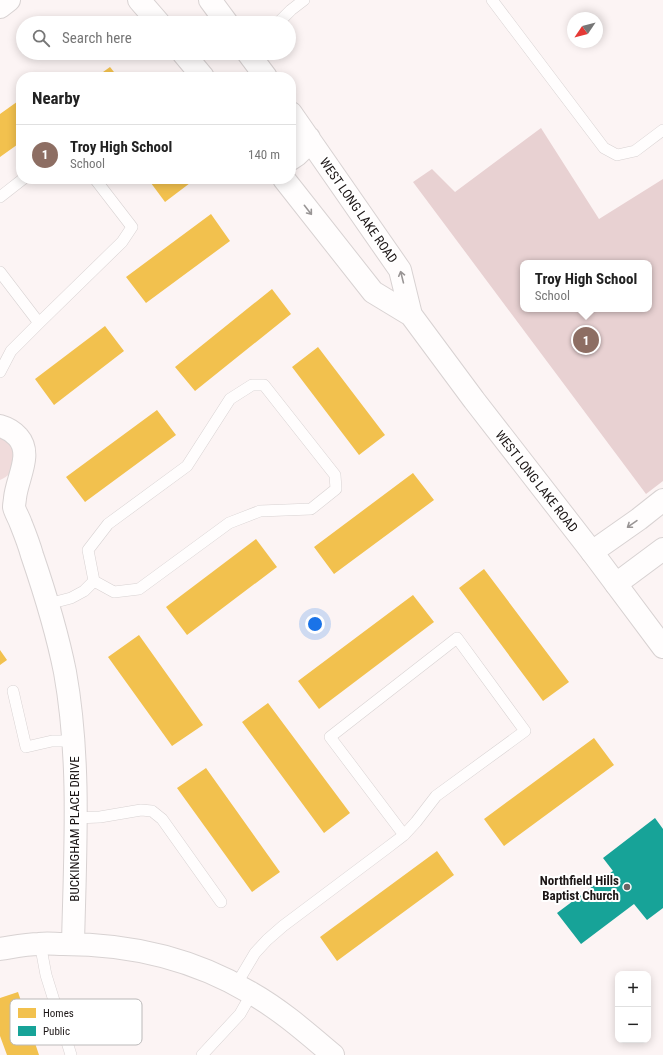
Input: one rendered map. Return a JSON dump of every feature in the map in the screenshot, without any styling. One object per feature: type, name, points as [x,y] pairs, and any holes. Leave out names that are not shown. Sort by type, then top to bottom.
[{"type":"street","points":[[0,7],[9,0]]},
{"type":"street","points":[[139,0],[153,16]]},
{"type":"street","points":[[210,0],[222,16]]},
{"type":"street","points":[[190,60],[199,72]]},
{"type":"street","points":[[253,60],[262,72]]},
{"type":"street","name":"WEST LONG LAKE ROAD","points":[[296,119],[400,270],[411,315]]},
{"type":"street","points":[[296,156],[305,147],[309,138]]},
{"type":"street","name":"WEST LONG LAKE ROAD","points":[[288,184],[373,292],[411,315],[474,400],[592,552],[663,647]]},
{"type":"street","name":"BUCKINGHAM PLACE DRIVE","points":[[0,426],[14,433],[20,440],[23,447],[25,456],[24,464],[16,492],[7,502],[28,543],[48,604],[65,671],[70,704],[76,788],[76,864],[73,944]]},
{"type":"street","points":[[592,552],[663,500]]},
{"type":"street","points":[[616,584],[663,549]]},
{"type":"street","points":[[0,949],[40,944],[98,944],[157,954],[179,960],[211,972],[244,989],[294,1022],[333,1055]]},
{"type":"lane","points":[[285,16],[304,0]]},
{"type":"lane","points":[[492,0],[604,148],[617,156],[635,151],[663,130]]},
{"type":"lane","points":[[0,196],[16,184]]},
{"type":"lane","points":[[0,372],[11,352],[122,242],[132,227],[100,184]]},
{"type":"lane","points":[[0,272],[39,323]]},
{"type":"lane","points":[[252,385],[264,385],[334,475],[336,489],[311,509],[260,511],[229,523],[139,589],[114,592],[94,582],[88,550],[108,524],[187,466],[230,399],[252,385]]},
{"type":"lane","points":[[48,604],[71,598],[84,591],[94,582]]},
{"type":"lane","points":[[202,1055],[240,1014],[244,989],[255,953],[267,940],[283,926],[404,835],[436,796],[525,731],[457,638],[330,737],[404,835]]},
{"type":"lane","points":[[13,691],[26,747],[52,741],[73,741]]},
{"type":"lane","points":[[76,818],[100,817],[141,810],[152,811],[162,819],[221,902]]},
{"type":"lane","points":[[40,944],[46,975],[54,999]]},
{"type":"lane","points":[[68,1045],[71,1055]]},
{"type":"shaded area","points":[[541,128],[599,219],[663,179],[663,481],[646,494],[413,182],[432,169],[455,192]]},
{"type":"shaded area","points":[[0,437],[13,447],[15,458],[11,471],[6,477],[0,480]]},
{"type":"building: Homes","points":[[110,67],[114,72],[103,72]]},
{"type":"building: Homes","points":[[16,103],[16,146],[0,157],[0,114]]},
{"type":"building: Homes","points":[[152,184],[189,184],[165,202]]},
{"type":"building: Homes","points":[[211,214],[230,241],[146,303],[126,277]]},
{"type":"building: Homes","points":[[272,289],[291,314],[195,391],[175,367]]},
{"type":"building: Homes","points":[[105,326],[124,351],[54,405],[35,379]]},
{"type":"building: Homes","points":[[318,347],[385,435],[359,455],[292,367]]},
{"type":"building: Homes","points":[[157,410],[176,435],[85,502],[66,477]]},
{"type":"building: Homes","points":[[413,473],[434,500],[334,574],[314,547]]},
{"type":"building: Homes","points":[[256,539],[277,567],[187,635],[166,607]]},
{"type":"building: Homes","points":[[484,569],[569,682],[543,701],[459,588]]},
{"type":"building: Homes","points":[[413,595],[434,622],[319,709],[298,681]]},
{"type":"building: Homes","points":[[139,635],[203,725],[172,746],[108,657]]},
{"type":"building: Homes","points":[[0,650],[7,660],[0,665]]},
{"type":"building: Homes","points":[[268,703],[350,813],[324,833],[242,722]]},
{"type":"building: Homes","points":[[594,738],[614,765],[504,846],[484,819]]},
{"type":"building: Homes","points":[[206,768],[280,872],[252,892],[177,788]]},
{"type":"building: Homes","points":[[437,851],[454,875],[337,961],[320,937]]},
{"type":"building: Homes","points":[[18,992],[20,999],[10,999],[10,1045],[36,1045],[39,1055],[7,1055],[0,1036],[0,998]]},
{"type":"building: Public","name":"Northfield Hills Baptist Church","points":[[655,818],[663,829],[663,908],[647,920],[634,904],[581,944],[557,913],[613,871],[603,858]]},
{"type":"place","name":"Troy High School","points":[[586,340]]},
{"type":"place","name":"Northfield Hills Baptist Church","points":[[627,887]]}]
